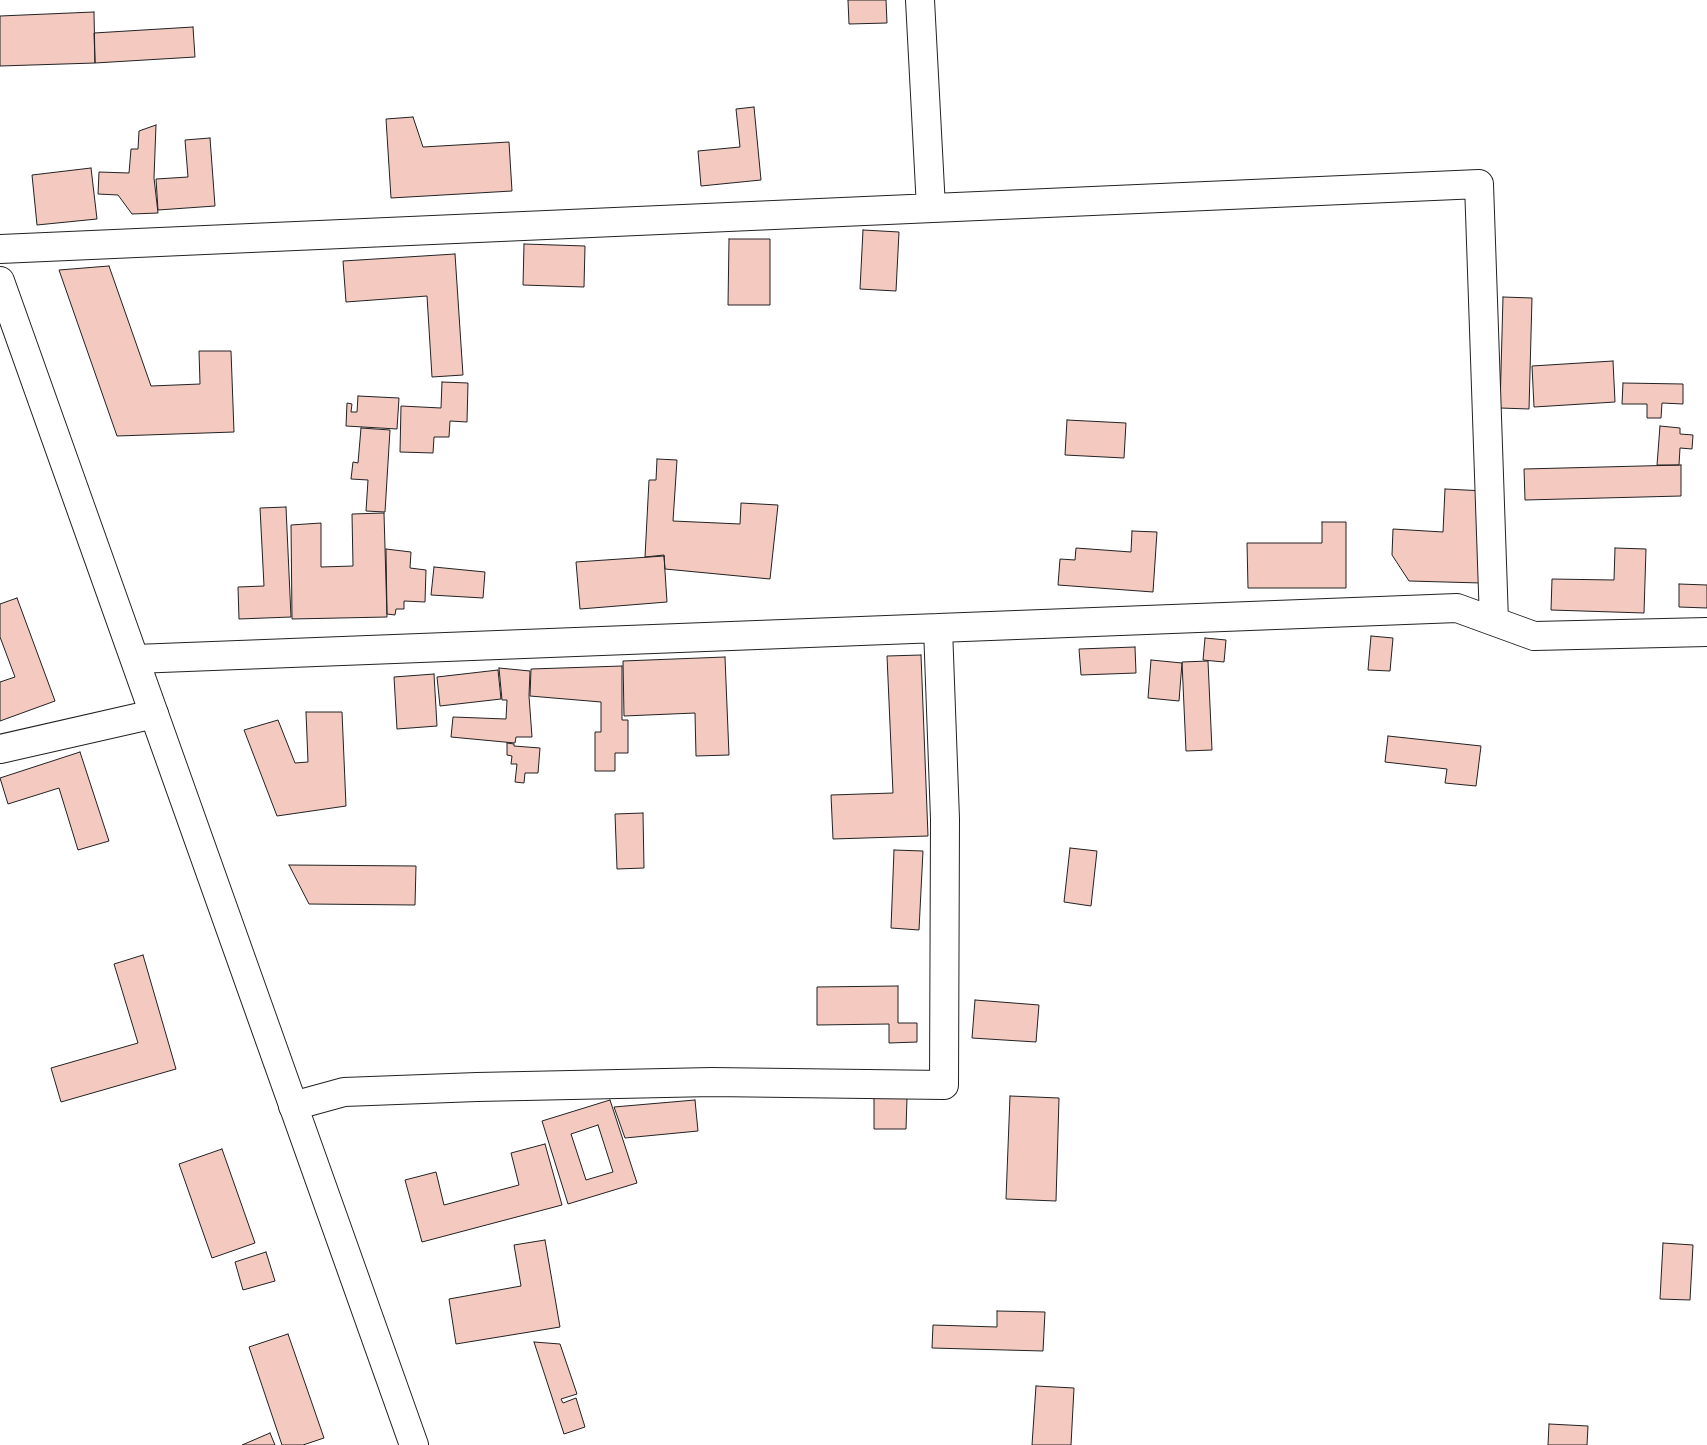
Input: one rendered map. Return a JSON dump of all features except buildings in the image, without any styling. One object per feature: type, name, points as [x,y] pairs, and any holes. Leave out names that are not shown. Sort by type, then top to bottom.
[{"type":"street","points":[[920,0],[931,208]]},
{"type":"street","points":[[0,249],[1479,184],[1494,621]]},
{"type":"street","points":[[0,282],[414,1445]]},
{"type":"street","points":[[135,659],[1456,608],[1534,636],[1707,632]]},
{"type":"street","points":[[293,1106],[344,1092],[476,1087],[712,1082],[944,1084],[945,819],[938,628]]},
{"type":"street","points":[[0,749],[154,714]]}]
